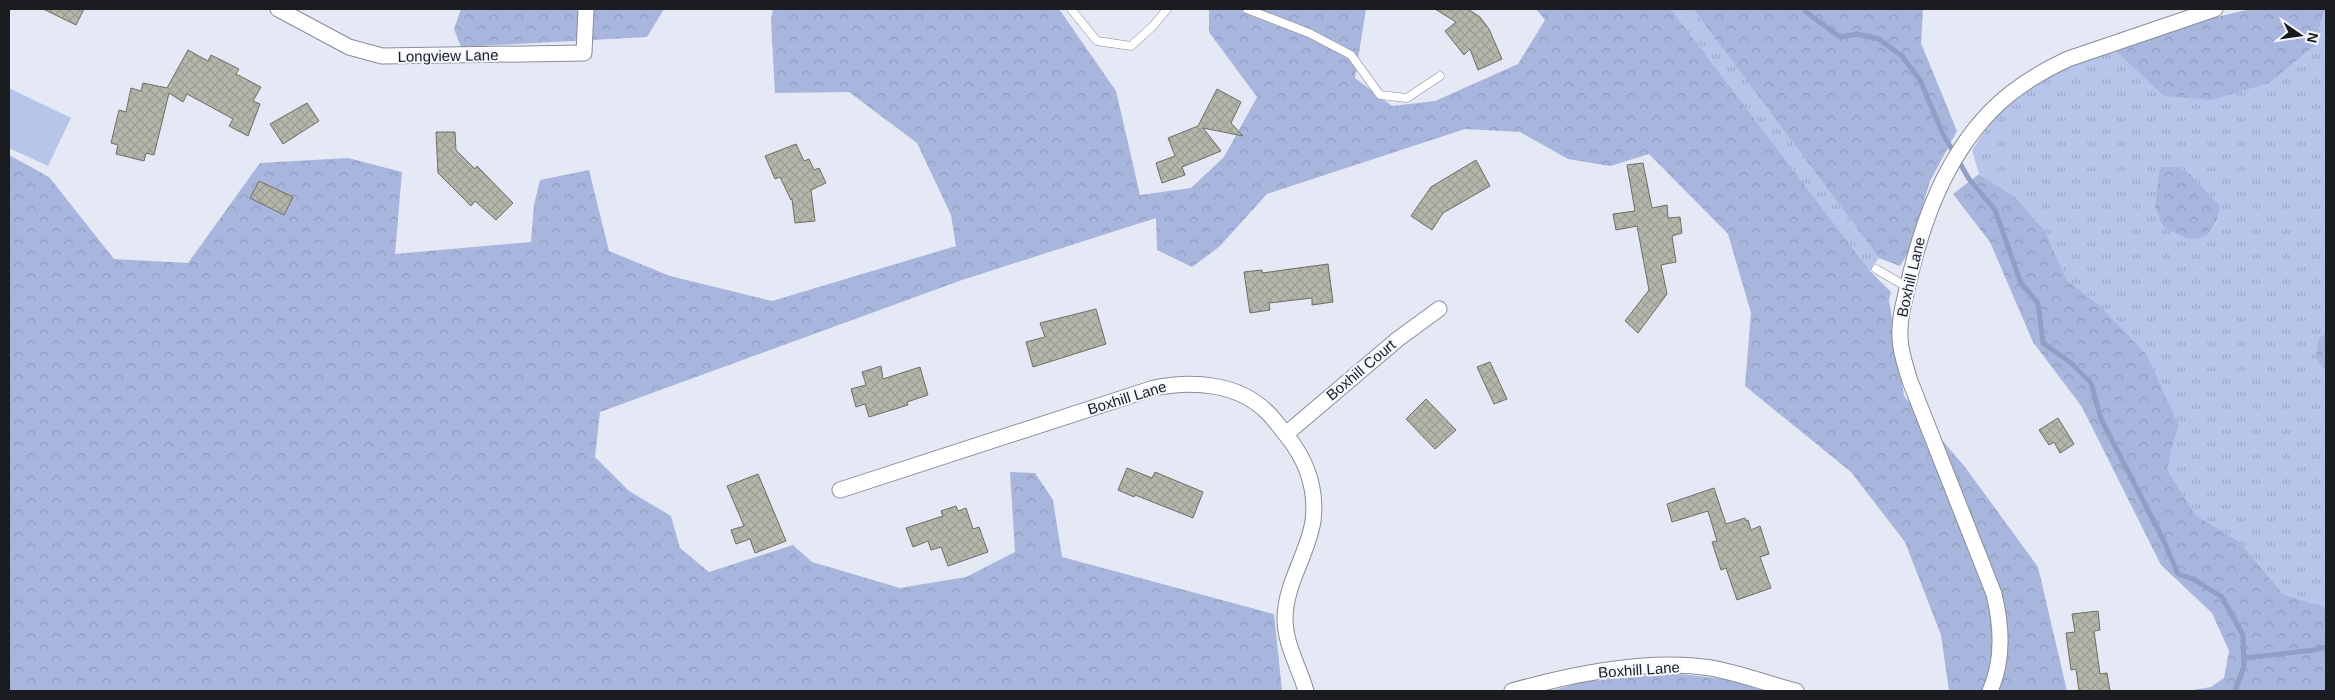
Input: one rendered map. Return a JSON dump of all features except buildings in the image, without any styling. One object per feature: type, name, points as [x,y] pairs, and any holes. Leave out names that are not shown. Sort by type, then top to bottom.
[{"type":"street","name":"Longview Lane","points":[[278,9],[349,47],[371,54],[416,57],[584,53],[586,9]]},
{"type":"street","name":"Boxhill Lane","points":[[1990,691],[2000,653],[2001,630],[1998,610],[1987,575],[1913,388],[1902,353],[1900,337],[1901,314],[1923,226],[1950,167],[1961,148],[1992,110],[2008,95],[2045,69],[2136,34],[2215,9]]},
{"type":"street","name":"Boxhill Court","points":[[1286,434],[1398,339],[1439,309]]},
{"type":"street","name":"Boxhill Lane","points":[[840,490],[1154,388],[1174,384],[1202,383],[1238,394],[1268,412],[1301,454],[1310,476],[1313,521],[1290,588],[1285,620],[1286,637],[1306,691]]},
{"type":"street","name":"Boxhill Lane","points":[[1512,691],[1587,674],[1626,668],[1673,665],[1711,668],[1796,691]]},
{"type":"lane","points":[[1071,9],[1097,41],[1131,46],[1153,26],[1167,9]]},
{"type":"lane","points":[[1247,9],[1309,33],[1351,55],[1380,94],[1406,98],[1440,76]]},
{"type":"lane","points":[[1876,269],[1908,287]]},
{"type":"green space","points":[[461,9],[664,9],[647,37],[461,47],[454,29]]},
{"type":"green space","points":[[773,9],[1059,9],[1116,91],[1140,195],[1191,188],[1224,157],[1257,97],[1209,32],[1209,9],[1366,9],[1355,78],[1392,106],[1435,101],[1518,64],[1545,20],[1536,9],[1671,9],[1870,271],[1891,292],[1889,300],[1904,396],[1965,467],[2038,567],[2067,691],[1949,691],[1941,635],[1905,542],[1851,472],[1745,386],[1751,313],[1728,234],[1649,154],[1610,166],[1568,159],[1520,132],[1465,129],[1267,194],[1219,247],[1192,267],[1157,250],[1156,218],[962,280],[600,412],[595,457],[629,491],[671,516],[680,548],[709,572],[793,545],[812,562],[900,588],[966,577],[1015,552],[1010,472],[1035,473],[1053,500],[1062,557],[1274,614],[1282,691],[9,691],[9,155],[49,177],[114,259],[188,263],[260,163],[348,158],[402,172],[395,254],[531,242],[534,205],[540,180],[589,170],[609,251],[670,276],[772,301],[956,246],[951,215],[917,143],[849,92],[775,93],[771,20]]},
{"type":"green space","points":[[1671,9],[1693,9],[1879,258],[1870,271]]},
{"type":"green space","points":[[1693,9],[1923,9],[1921,43],[1957,131],[1930,181],[1910,250],[1900,266],[1879,258]]},
{"type":"green space","points":[[2251,9],[2325,9],[2314,46],[2269,83],[2211,100],[2164,96],[2114,49],[2182,25]]},
{"type":"green space","points":[[2325,9],[2326,333],[2319,338],[2323,368],[2326,369],[2326,608],[2283,594],[2239,541],[2196,517],[2168,471],[2170,453],[2179,426],[2098,304],[2067,280],[2045,231],[2015,197],[1979,174],[1972,150],[1996,115],[2040,80],[2114,48],[2314,46]],"holes":[[[2160,167],[2179,167],[2188,172],[2220,207],[2215,226],[2203,235],[2189,238]]]},
{"type":"green space","points":[[9,88],[71,118],[48,166],[9,148]]},
{"type":"green space","points":[[2160,167],[2179,167],[2188,172],[2220,206],[2215,225],[2208,234],[2202,237],[2189,238],[2163,226],[2155,207]]},
{"type":"green space","points":[[1979,174],[2015,197],[2045,231],[2067,280],[2098,304],[2146,354],[2179,426],[2170,453],[2168,471],[2196,516],[2239,541],[2283,594],[2326,608],[2326,691],[2187,691],[2211,687],[2224,678],[2229,651],[2212,613],[2161,565],[2082,407],[2033,342],[1990,242],[1953,194]]},
{"type":"green space","points":[[2326,333],[2326,369],[2323,368],[2316,358],[2319,338]]},
{"type":"green space","points":[[1671,673],[1725,679],[1765,691],[1551,691],[1582,682]]},
{"type":"waterway","points":[[1805,9],[1806,12],[1840,37],[1857,34],[1879,39],[1902,56],[1920,80],[1943,134],[1969,179],[1995,210],[2021,283],[2038,303],[2043,343],[2071,363],[2091,383],[2101,419],[2164,541],[2178,574],[2195,580],[2222,597],[2243,635],[2244,667],[2235,691]]},
{"type":"waterway","points":[[2244,658],[2326,647]]}]
